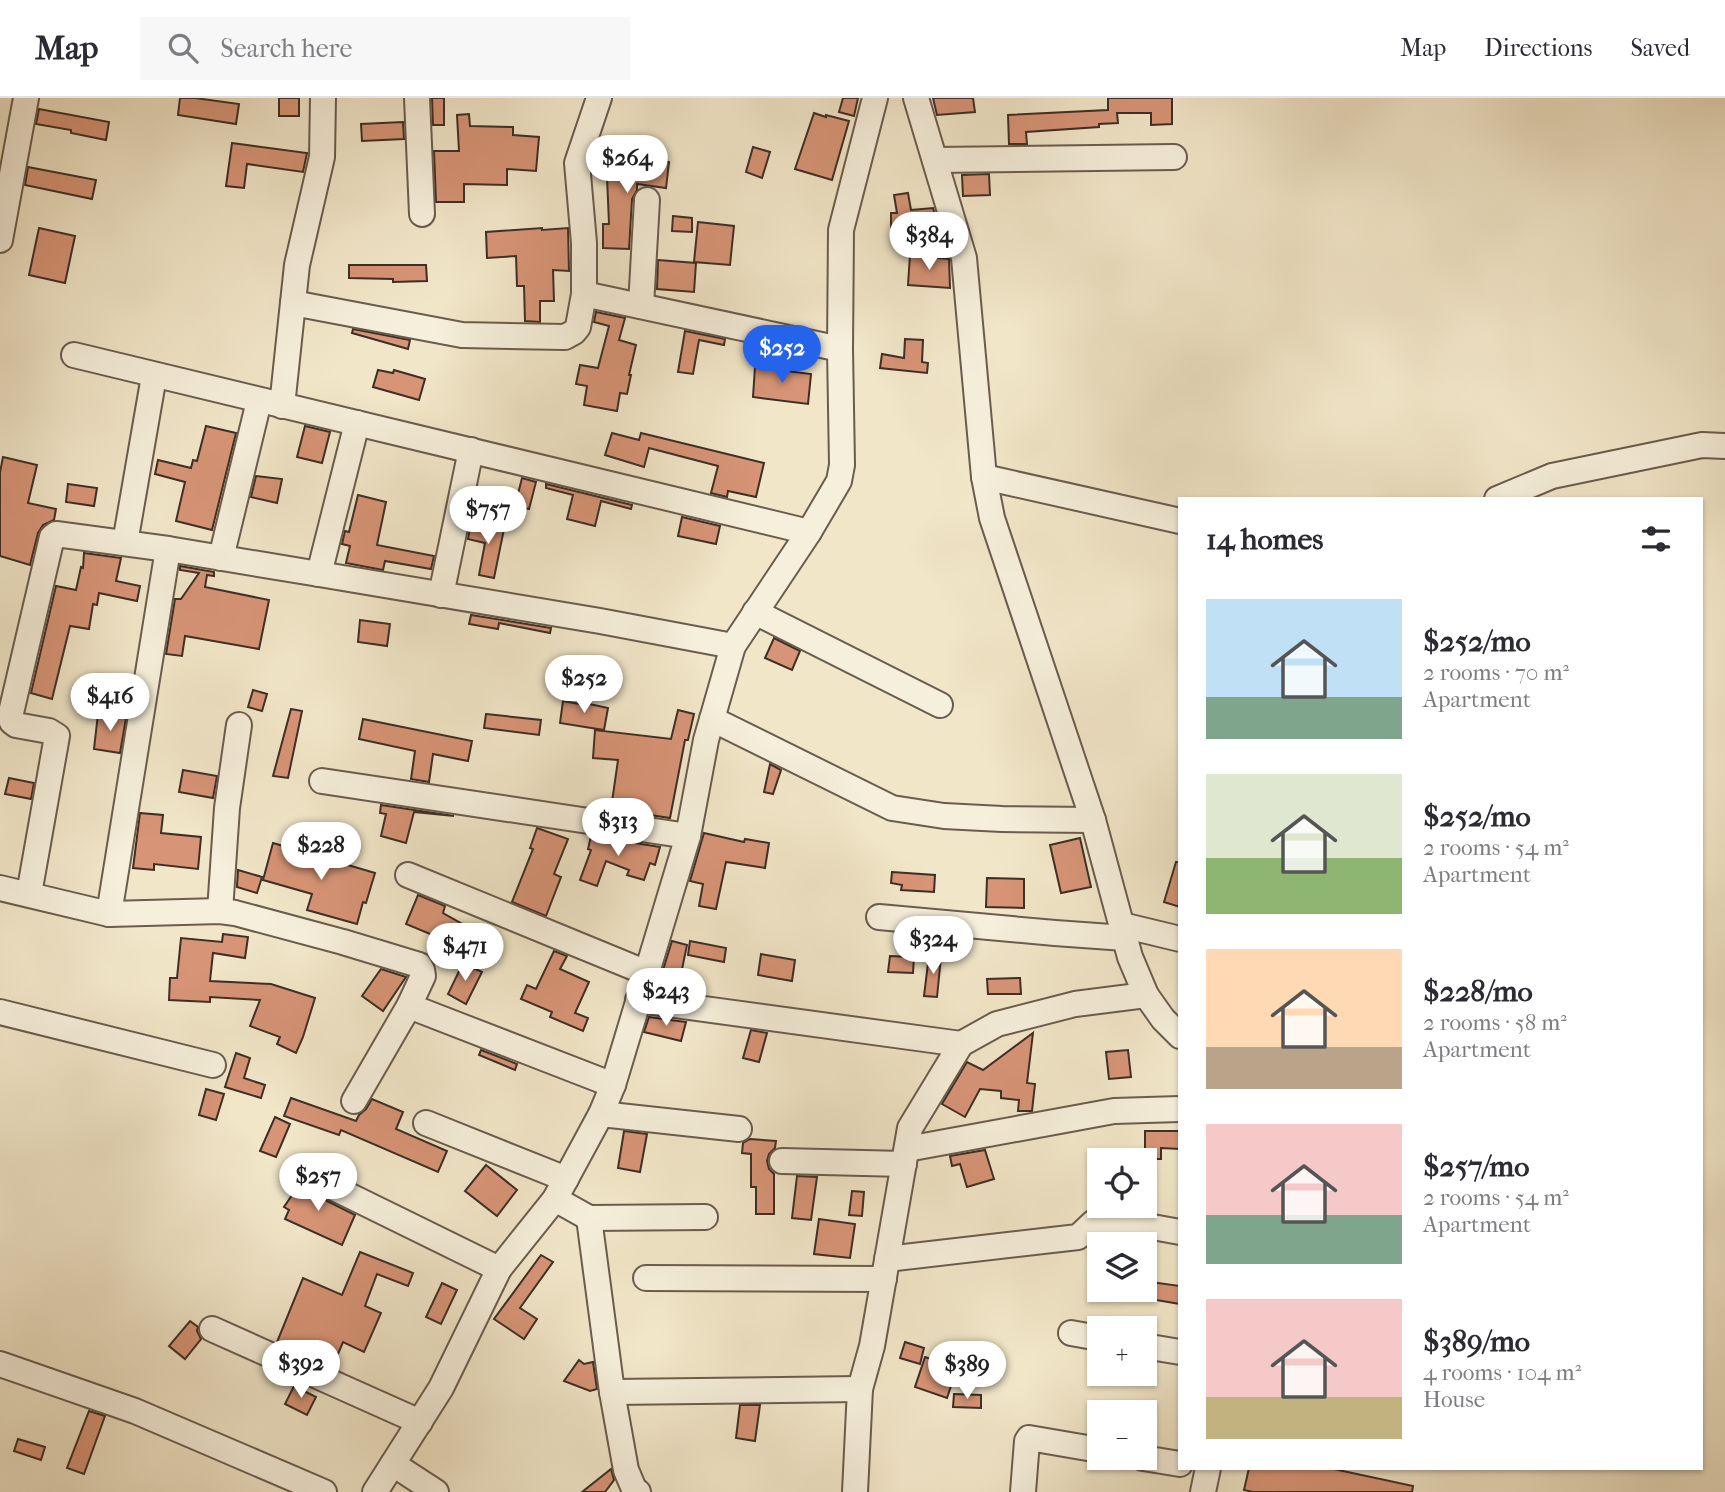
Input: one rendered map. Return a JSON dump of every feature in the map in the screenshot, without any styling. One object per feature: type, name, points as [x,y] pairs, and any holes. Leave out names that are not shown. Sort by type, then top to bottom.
[{"type":"street","points":[[0,240],[3,208],[26,98]]},
{"type":"street","points":[[221,558],[271,404],[293,303],[297,265],[322,157],[323,98]]},
{"type":"street","points":[[417,98],[422,214]]},
{"type":"street","points":[[293,303],[462,335],[565,337],[574,332],[578,327],[584,294],[584,243],[577,163],[599,98]]},
{"type":"street","points":[[376,1492],[441,1388],[499,1269],[560,1189],[601,1114],[613,1085],[688,836],[706,740],[733,646],[839,481],[842,465],[841,230],[875,98]]},
{"type":"street","points":[[916,98],[964,258],[984,477],[992,518],[1093,820],[1130,957],[1146,995],[1178,1034]]},
{"type":"street","points":[[935,160],[1174,157]]},
{"type":"street","points":[[641,306],[647,200]]},
{"type":"street","points":[[584,294],[840,349]]},
{"type":"street","points":[[74,355],[808,532]]},
{"type":"street","points":[[125,543],[154,376]]},
{"type":"street","points":[[319,574],[357,422]]},
{"type":"street","points":[[1502,497],[1552,476],[1702,445],[1725,446]]},
{"type":"street","points":[[441,595],[471,450]]},
{"type":"street","points":[[984,477],[1178,521]]},
{"type":"street","points":[[29,894],[57,736],[49,731],[16,725],[10,717],[52,537],[56,534],[168,549],[587,618],[733,646]]},
{"type":"street","points":[[109,914],[168,549]]},
{"type":"street","points":[[755,612],[940,705]]},
{"type":"street","points":[[712,719],[892,808],[944,816],[1093,820]]},
{"type":"street","points":[[220,911],[226,808],[239,725]]},
{"type":"street","points":[[322,781],[688,836]]},
{"type":"street","points":[[408,874],[647,972]]},
{"type":"street","points":[[0,888],[109,914],[220,911],[235,913],[419,965],[424,976],[410,1006],[354,1101]]},
{"type":"street","points":[[879,917],[1055,933],[1124,932],[1178,939]]},
{"type":"street","points":[[855,1492],[860,1389],[872,1346],[910,1128],[961,1044],[997,1024],[1075,1004],[1146,995]]},
{"type":"street","points":[[638,1000],[961,1044]]},
{"type":"street","points":[[410,1006],[613,1085]]},
{"type":"street","points":[[0,1012],[213,1065]]},
{"type":"street","points":[[782,1161],[906,1156],[1114,1111],[1178,1109]]},
{"type":"street","points":[[601,1114],[739,1129]]},
{"type":"street","points":[[426,1123],[560,1189],[589,1218],[612,1392],[626,1470],[638,1492]]},
{"type":"street","points":[[334,1188],[499,1269]]},
{"type":"street","points":[[589,1218],[705,1217]]},
{"type":"street","points":[[646,1278],[886,1269],[1078,1237],[1094,1222],[1114,1220],[1178,1232]]},
{"type":"street","points":[[212,1329],[420,1422]]},
{"type":"street","points":[[1071,1333],[1087,1336]]},
{"type":"street","points":[[1157,1348],[1178,1352]]},
{"type":"street","points":[[0,1364],[135,1411],[324,1492]]},
{"type":"street","points":[[612,1392],[860,1389]]},
{"type":"street","points":[[1023,1492],[1029,1438],[1087,1448]]},
{"type":"street","points":[[1157,1460],[1178,1464]]},
{"type":"street","points":[[393,1464],[436,1492]]},
{"type":"building","points":[[180,98],[239,104],[236,124],[178,115]]},
{"type":"building","points":[[279,98],[299,98],[299,116],[279,116]]},
{"type":"building","points":[[432,98],[444,98],[444,125],[433,125]]},
{"type":"building","points":[[843,98],[858,98],[854,116],[839,112]]},
{"type":"building","points":[[933,98],[973,98],[975,112],[937,115]]},
{"type":"building","points":[[1108,98],[1172,98],[1172,124],[1151,125],[1151,113],[1117,113],[1118,123],[1099,124],[1099,127],[1026,132],[1027,144],[1009,144],[1008,115],[1108,110]]},
{"type":"building","points":[[39,109],[109,122],[106,140],[36,124]]},
{"type":"building","points":[[814,113],[849,121],[832,180],[795,169]]},
{"type":"building","points":[[469,114],[470,126],[513,127],[513,135],[539,137],[536,171],[507,169],[507,185],[464,184],[464,202],[436,202],[434,151],[459,151],[457,115]]},
{"type":"building","points":[[403,122],[404,139],[362,141],[361,124]]},
{"type":"building","points":[[232,143],[307,153],[303,172],[247,164],[244,188],[226,186]]},
{"type":"building","points":[[753,147],[770,152],[762,178],[746,172]]},
{"type":"building","points":[[650,159],[669,162],[666,188],[637,184],[632,199],[629,249],[603,248],[603,224],[609,224],[607,177],[600,177],[600,161]]},
{"type":"building","points":[[28,167],[96,180],[92,199],[25,185]]},
{"type":"building","points":[[989,174],[990,195],[963,196],[962,175]]},
{"type":"building","points":[[908,193],[911,210],[933,208],[939,228],[891,227],[891,213],[897,213],[894,195]]},
{"type":"building","points":[[673,216],[692,218],[692,232],[672,231]]},
{"type":"building","points":[[698,222],[734,226],[730,265],[694,262]]},
{"type":"building","points":[[39,228],[75,236],[65,283],[29,275]]},
{"type":"building","points":[[568,228],[569,271],[553,270],[554,301],[540,301],[540,322],[525,321],[524,286],[517,286],[516,256],[487,258],[486,232]]},
{"type":"building","points":[[910,255],[949,259],[950,288],[908,285]]},
{"type":"building","points":[[658,260],[696,263],[694,292],[657,289]]},
{"type":"building","points":[[349,265],[426,265],[427,281],[393,282],[393,279],[349,278]]},
{"type":"building","points":[[596,312],[625,318],[619,340],[636,345],[627,394],[620,393],[617,411],[584,405],[587,386],[576,384],[580,365],[598,368],[609,326],[594,322]]},
{"type":"building","points":[[353,329],[410,340],[408,349],[352,333]]},
{"type":"building","points":[[685,331],[725,339],[724,345],[699,340],[693,374],[678,372]]},
{"type":"building","points":[[905,339],[923,340],[922,362],[928,363],[927,373],[880,368],[882,354],[904,358]]},
{"type":"building","points":[[755,367],[811,374],[808,404],[753,397]]},
{"type":"building","points":[[378,370],[393,373],[394,370],[425,379],[419,400],[373,387]]},
{"type":"building","points":[[206,426],[236,433],[212,530],[176,521],[185,482],[155,474],[158,460],[191,468],[193,460],[197,461]]},
{"type":"building","points":[[305,426],[330,432],[322,463],[297,457]]},
{"type":"building","points":[[612,433],[639,440],[641,433],[764,463],[756,497],[728,491],[727,497],[711,493],[718,466],[649,448],[644,467],[605,455]]},
{"type":"building","points":[[3,457],[37,465],[28,503],[56,509],[54,520],[43,525],[38,533],[30,565],[0,556],[0,472]]},
{"type":"building","points":[[256,476],[282,479],[277,503],[251,497]]},
{"type":"building","points":[[522,478],[536,482],[529,509],[515,506]]},
{"type":"building","points":[[68,484],[97,488],[94,506],[66,502]]},
{"type":"building","points":[[546,484],[632,505],[631,509],[601,501],[595,526],[567,519],[573,495],[546,488]]},
{"type":"building","points":[[358,495],[386,502],[377,545],[434,556],[431,569],[385,561],[383,570],[346,563],[350,546],[342,544],[345,531],[349,532]]},
{"type":"building","points":[[682,517],[720,526],[716,544],[678,536]]},
{"type":"building","points":[[471,522],[504,529],[494,578],[479,575],[485,543],[468,539]]},
{"type":"building","points":[[84,553],[121,558],[116,581],[140,586],[137,601],[99,593],[97,605],[93,604],[89,629],[70,626],[52,699],[31,693],[56,586],[76,590],[81,567],[83,568]]},
{"type":"building","points":[[180,566],[214,572],[214,576],[207,575],[205,587],[269,600],[259,649],[185,636],[182,656],[166,654],[175,599],[181,599],[199,573],[180,570]]},
{"type":"building","points":[[471,615],[551,628],[550,633],[499,623],[498,629],[469,624]]},
{"type":"building","points":[[360,620],[390,624],[387,646],[358,642]]},
{"type":"building","points":[[774,638],[800,651],[792,670],[765,658]]},
{"type":"building","points":[[253,690],[267,694],[262,711],[248,707]]},
{"type":"building","points":[[563,701],[608,708],[604,730],[560,723]]},
{"type":"building","points":[[291,709],[302,711],[288,778],[273,776]]},
{"type":"building","points":[[678,710],[694,714],[688,740],[685,740],[670,818],[611,809],[618,760],[593,758],[595,730],[671,739]]},
{"type":"building","points":[[98,714],[126,718],[120,753],[94,749]]},
{"type":"building","points":[[486,714],[541,720],[539,735],[484,728]]},
{"type":"building","points":[[363,719],[472,741],[468,761],[433,754],[429,782],[411,779],[415,751],[359,739]]},
{"type":"building","points":[[770,764],[781,770],[773,794],[764,792]]},
{"type":"building","points":[[183,770],[217,776],[213,798],[179,792]]},
{"type":"building","points":[[9,778],[34,783],[31,799],[5,794]]},
{"type":"building","points":[[381,805],[454,816],[414,812],[406,843],[381,836],[386,814],[380,813]]},
{"type":"building","points":[[140,813],[163,815],[161,833],[201,837],[198,869],[154,864],[154,870],[133,868]]},
{"type":"building","points":[[537,828],[568,839],[554,874],[561,877],[546,916],[512,902],[533,849],[530,848]]},
{"type":"building","points":[[704,833],[744,842],[745,839],[769,843],[765,868],[726,862],[716,909],[699,906],[703,884],[690,881]]},
{"type":"building","points":[[591,836],[660,847],[655,865],[650,863],[644,880],[627,875],[629,870],[606,861],[597,886],[580,880],[591,850],[588,849]]},
{"type":"building","points":[[1080,838],[1091,887],[1061,893],[1050,845]]},
{"type":"building","points":[[273,843],[375,873],[357,924],[307,910],[312,894],[263,880]]},
{"type":"building","points":[[1176,862],[1178,862],[1178,906],[1164,902]]},
{"type":"building","points":[[238,870],[262,877],[257,893],[237,887]]},
{"type":"building","points":[[892,872],[935,875],[934,892],[901,890],[902,885],[891,883]]},
{"type":"building","points":[[987,878],[1024,879],[1024,908],[986,907]]},
{"type":"building","points":[[418,895],[445,906],[443,913],[464,925],[454,944],[406,924]]},
{"type":"building","points":[[223,934],[248,937],[245,958],[213,953],[210,981],[271,984],[315,998],[296,1053],[277,1044],[280,1037],[250,1026],[260,1000],[210,997],[210,1002],[169,1000],[170,978],[177,978],[181,938],[222,942]]},
{"type":"building","points":[[672,941],[687,945],[681,974],[663,970]]},
{"type":"building","points":[[690,941],[726,948],[724,962],[688,955]]},
{"type":"building","points":[[554,951],[567,956],[560,969],[589,982],[575,1013],[588,1018],[583,1031],[550,1017],[552,1012],[521,999],[527,985],[536,989]]},
{"type":"building","points":[[761,954],[795,960],[792,981],[758,975]]},
{"type":"building","points":[[929,955],[941,957],[937,997],[924,996]]},
{"type":"building","points":[[890,956],[914,957],[913,973],[888,972]]},
{"type":"building","points":[[463,963],[482,972],[466,1004],[448,994]]},
{"type":"building","points":[[381,969],[406,977],[383,1011],[362,996]]},
{"type":"building","points":[[1020,978],[1021,994],[988,994],[987,979]]},
{"type":"building","points":[[649,1017],[686,1022],[681,1041],[644,1032]]},
{"type":"building","points":[[751,1030],[767,1033],[759,1062],[743,1058]]},
{"type":"building","points":[[1033,1033],[1027,1083],[1035,1084],[1032,1111],[1018,1111],[1019,1100],[1001,1098],[1001,1091],[980,1089],[965,1117],[942,1104],[967,1062],[983,1070]]},
{"type":"building","points":[[481,1050],[517,1064],[515,1070],[479,1055]]},
{"type":"building","points":[[1128,1050],[1131,1077],[1109,1079],[1106,1052]]},
{"type":"building","points":[[236,1053],[250,1058],[244,1078],[265,1085],[261,1098],[225,1087]]},
{"type":"building","points":[[206,1089],[224,1094],[216,1120],[199,1115]]},
{"type":"building","points":[[291,1098],[356,1121],[372,1099],[403,1112],[396,1129],[447,1151],[438,1172],[341,1130],[339,1135],[284,1116]]},
{"type":"building","points":[[275,1117],[290,1124],[276,1157],[260,1151]]},
{"type":"building","points":[[624,1131],[647,1134],[640,1172],[618,1168]]},
{"type":"building","points":[[1145,1131],[1178,1131],[1178,1149],[1161,1148],[1161,1159],[1157,1159],[1157,1148],[1145,1148]]},
{"type":"building","points":[[750,1139],[776,1141],[767,1161],[774,1174],[774,1214],[756,1214],[756,1187],[751,1187],[751,1154],[742,1153],[743,1143]]},
{"type":"building","points":[[985,1150],[994,1179],[967,1187],[960,1164],[952,1166],[950,1156]]},
{"type":"building","points":[[486,1165],[517,1190],[497,1216],[465,1191]]},
{"type":"building","points":[[305,1176],[318,1185],[313,1192],[355,1215],[342,1245],[285,1219],[289,1210],[284,1207]]},
{"type":"building","points":[[797,1176],[817,1177],[811,1220],[792,1218]]},
{"type":"building","points":[[852,1191],[864,1192],[862,1216],[849,1215]]},
{"type":"building","points":[[819,1219],[855,1224],[850,1258],[814,1254]]},
{"type":"building","points":[[360,1252],[413,1273],[408,1286],[377,1274],[365,1306],[381,1313],[364,1352],[343,1342],[338,1354],[310,1342],[304,1354],[277,1342],[303,1278],[342,1295]]},
{"type":"building","points":[[541,1255],[553,1262],[520,1308],[537,1319],[524,1339],[494,1319]]},
{"type":"building","points":[[442,1283],[457,1290],[441,1324],[426,1317]]},
{"type":"building","points":[[1157,1283],[1178,1286],[1178,1304],[1157,1300]]},
{"type":"building","points":[[190,1321],[198,1327],[201,1339],[185,1359],[169,1346]]},
{"type":"building","points":[[905,1342],[924,1348],[920,1364],[900,1358]]},
{"type":"building","points":[[925,1357],[957,1368],[947,1398],[915,1387]]},
{"type":"building","points":[[579,1360],[584,1364],[593,1362],[597,1389],[590,1391],[564,1381]]},
{"type":"building","points":[[294,1386],[316,1397],[307,1415],[285,1404]]},
{"type":"building","points":[[954,1394],[981,1395],[981,1408],[953,1407]]},
{"type":"building","points":[[740,1405],[760,1405],[755,1441],[736,1438]]},
{"type":"building","points":[[89,1411],[105,1416],[84,1474],[67,1468]]},
{"type":"building","points":[[18,1439],[45,1447],[41,1460],[14,1451]]},
{"type":"building","points":[[611,1469],[614,1480],[605,1492],[582,1492]]},
{"type":"building","points":[[1249,1470],[1338,1470],[1413,1486],[1412,1492],[1244,1490]]}]
